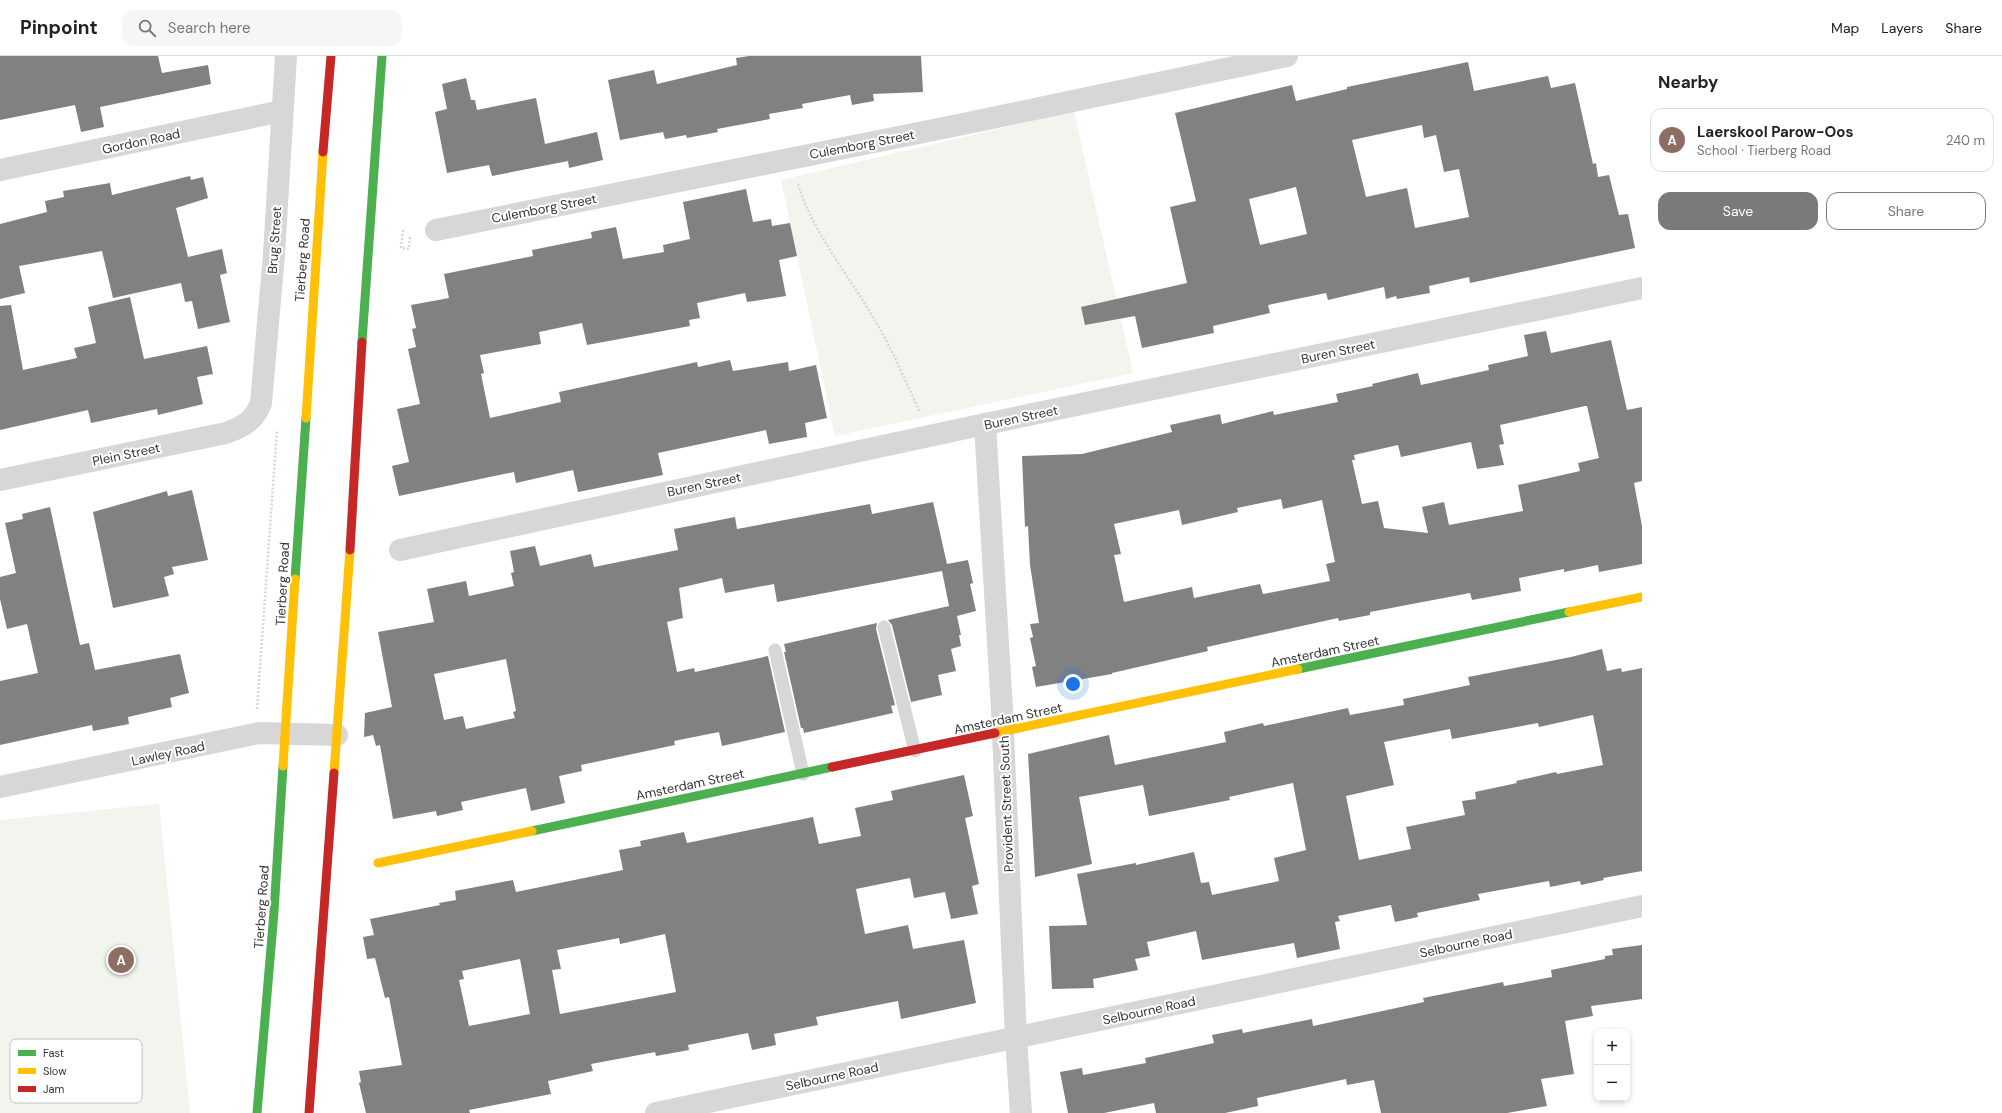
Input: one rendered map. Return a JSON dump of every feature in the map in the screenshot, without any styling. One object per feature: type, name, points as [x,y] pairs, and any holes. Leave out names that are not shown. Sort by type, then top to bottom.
[{"type":"main road","name":"Tierberg Road","points":[[257,1113],[274,912],[296,557],[322,167],[331,56]]},
{"type":"main road","points":[[309,1113],[350,559],[373,173],[382,56]]},
{"type":"main road","name":"Amsterdam Street","points":[[378,862],[915,751],[1642,597]]},
{"type":"street","name":"Brug Street","points":[[250,421],[258,412],[261,402],[274,254],[286,56]]},
{"type":"street","name":"Culemborg Street","points":[[436,230],[953,126],[1287,56]]},
{"type":"street","name":"Gordon Road","points":[[0,170],[282,111]]},
{"type":"street","name":"Buren Street","points":[[400,550],[985,424],[1642,288]]},
{"type":"street","name":"Plein Street","points":[[0,480],[226,433],[239,428],[250,421]]},
{"type":"street","name":"Provident Street South","points":[[985,424],[1004,732],[1016,1038],[1021,1113]]},
{"type":"street","name":"Lawley Road","points":[[0,787],[259,733],[337,735]]},
{"type":"street","name":"Selbourne Road","points":[[656,1113],[1642,906]]},
{"type":"lane","points":[[884,627],[915,751]]},
{"type":"lane","points":[[775,650],[803,774]]},
{"type":"path","points":[[798,183],[815,221],[874,319],[891,351],[921,418]]},
{"type":"path","points":[[403,230],[401,248],[409,249],[410,232]]},
{"type":"shaded area","points":[[1074,111],[1133,373],[835,436],[781,180]]},
{"type":"shaded area","points":[[159,804],[190,1113],[0,1113],[0,820]]},
{"type":"building","points":[[0,56],[158,56],[162,73],[208,65],[211,84],[100,107],[104,127],[81,132],[75,105],[0,120]]},
{"type":"building","points":[[749,56],[921,56],[923,92],[873,94],[874,101],[852,105],[850,95],[802,104],[803,108],[769,114],[770,119],[717,129],[718,132],[687,138],[686,135],[665,139],[663,132],[620,140],[608,80],[654,70],[657,84],[737,65],[736,58]]},
{"type":"building","points":[[1468,62],[1474,91],[1548,76],[1551,88],[1575,83],[1593,164],[1596,163],[1598,177],[1609,175],[1619,215],[1628,214],[1635,248],[1470,283],[1469,277],[1429,286],[1430,293],[1397,299],[1396,296],[1386,299],[1384,287],[1328,300],[1326,293],[1268,305],[1270,313],[1213,326],[1214,333],[1142,348],[1135,316],[1085,325],[1081,307],[1187,283],[1170,207],[1196,201],[1175,113],[1292,85],[1296,101],[1347,89],[1347,87]],"holes":[[[1422,125],[1424,138],[1436,135],[1444,172],[1459,169],[1469,217],[1415,228],[1407,188],[1366,197],[1352,140]],[[1296,187],[1307,234],[1260,245],[1249,199]]]},
{"type":"building","points":[[466,78],[471,100],[475,100],[477,110],[536,98],[545,144],[597,132],[603,160],[569,168],[568,161],[492,176],[489,165],[447,173],[435,112],[447,109],[442,84]]},
{"type":"building","points":[[190,176],[191,180],[203,177],[208,198],[176,208],[188,257],[222,249],[227,273],[220,275],[230,322],[198,329],[192,301],[185,302],[181,283],[113,298],[102,251],[19,266],[25,293],[0,299],[0,224],[47,212],[45,201],[64,197],[63,191],[110,183],[112,195]]},
{"type":"building","points":[[746,189],[753,222],[771,219],[772,226],[790,223],[797,256],[779,260],[786,296],[747,302],[745,293],[697,303],[700,318],[689,320],[690,326],[587,345],[582,323],[539,332],[541,344],[480,355],[484,373],[481,374],[490,418],[561,402],[559,392],[697,362],[698,367],[730,360],[733,371],[788,362],[789,371],[816,365],[827,418],[805,423],[807,437],[769,444],[766,430],[658,453],[663,475],[578,492],[573,470],[516,483],[514,472],[399,496],[392,466],[409,462],[397,409],[420,404],[408,349],[416,347],[412,329],[416,328],[411,305],[449,298],[444,274],[533,256],[532,250],[592,238],[591,232],[616,227],[623,259],[664,252],[663,245],[690,239],[683,202]]},
{"type":"building","points":[[130,297],[144,359],[207,346],[213,374],[197,377],[203,404],[158,415],[157,409],[91,423],[88,410],[0,430],[0,306],[11,305],[23,370],[77,358],[74,348],[96,343],[88,307]]},
{"type":"building","points":[[1546,331],[1551,353],[1611,340],[1627,410],[1642,407],[1642,481],[1634,483],[1642,526],[1642,564],[1599,572],[1598,565],[1564,572],[1564,569],[1519,578],[1521,591],[1472,600],[1470,593],[1370,612],[1370,615],[1339,621],[1338,618],[1207,647],[1208,651],[1112,674],[1036,687],[1032,667],[1036,666],[1030,638],[1033,637],[1030,624],[1039,623],[1030,565],[1028,526],[1025,527],[1022,456],[1082,454],[1172,432],[1170,425],[1220,414],[1222,424],[1273,411],[1274,415],[1338,402],[1336,394],[1373,386],[1372,384],[1418,373],[1421,385],[1489,370],[1488,365],[1528,356],[1524,335]],"holes":[[[1587,406],[1599,458],[1578,463],[1580,471],[1518,485],[1523,511],[1449,525],[1444,502],[1422,507],[1428,533],[1384,528],[1378,501],[1362,504],[1352,460],[1355,460],[1354,455],[1398,445],[1401,457],[1471,442],[1477,469],[1504,465],[1499,445],[1504,444],[1500,425]],[[1281,499],[1283,509],[1322,500],[1335,562],[1326,564],[1330,581],[1263,594],[1260,584],[1194,598],[1192,587],[1124,602],[1114,555],[1121,554],[1114,524],[1179,510],[1182,525],[1238,512],[1237,508]]]},
{"type":"building","points":[[192,490],[208,560],[172,567],[174,574],[164,577],[169,596],[113,608],[93,512],[167,491],[168,496]]},
{"type":"building","points":[[933,502],[947,564],[968,560],[973,583],[970,584],[976,611],[957,616],[961,635],[959,635],[961,646],[951,649],[956,671],[938,675],[942,695],[911,702],[892,625],[888,620],[949,606],[942,571],[777,602],[774,584],[725,593],[722,578],[679,588],[683,618],[667,622],[677,672],[694,668],[695,672],[768,656],[785,732],[722,746],[719,732],[674,741],[675,745],[581,765],[582,771],[559,776],[565,803],[531,811],[526,788],[461,802],[463,810],[437,816],[436,811],[393,819],[380,745],[376,746],[373,735],[364,737],[365,713],[392,707],[378,632],[434,622],[427,589],[466,581],[469,596],[514,586],[511,573],[514,572],[510,551],[535,546],[540,566],[591,554],[594,567],[678,550],[674,529],[735,517],[737,529],[870,504],[872,514]],"holes":[[[506,659],[516,711],[513,712],[515,718],[466,729],[463,716],[444,720],[434,674]]]},
{"type":"building","points":[[50,507],[80,645],[89,643],[95,670],[180,654],[189,693],[170,698],[172,707],[128,717],[129,724],[93,731],[92,725],[0,745],[0,681],[38,673],[27,624],[7,629],[0,599],[0,577],[16,573],[5,523],[23,519],[22,514]]},
{"type":"building","points":[[877,623],[876,629],[895,705],[891,706],[893,713],[804,733],[803,728],[801,728],[784,652],[786,652],[784,644]]},
{"type":"building","points":[[1602,649],[1607,671],[1621,668],[1622,672],[1642,668],[1642,871],[1603,878],[1604,880],[1581,885],[1580,881],[1550,887],[1549,881],[1478,894],[1480,900],[1417,913],[1418,917],[1395,922],[1391,905],[1338,916],[1340,921],[1335,922],[1340,949],[1297,958],[1294,943],[1202,960],[1196,931],[1147,942],[1150,956],[1135,959],[1138,970],[1093,979],[1094,988],[1052,989],[1049,926],[1087,925],[1077,874],[1136,863],[1136,865],[1194,852],[1201,883],[1209,882],[1212,895],[1279,881],[1274,858],[1306,850],[1293,783],[1229,797],[1230,800],[1149,816],[1143,785],[1079,797],[1092,864],[1035,877],[1028,754],[1109,735],[1115,765],[1226,742],[1224,732],[1263,723],[1264,726],[1348,708],[1350,715],[1404,705],[1403,699],[1470,685],[1468,677],[1571,657]],"holes":[[[1593,715],[1603,765],[1557,774],[1556,772],[1516,781],[1517,783],[1475,792],[1476,799],[1462,801],[1465,815],[1406,827],[1411,849],[1359,860],[1346,796],[1394,785],[1384,742],[1450,729],[1452,739],[1538,723],[1539,727]]]},
{"type":"building","points":[[964,775],[973,816],[965,818],[979,884],[972,886],[978,914],[951,919],[945,892],[914,898],[910,878],[856,889],[865,934],[908,925],[913,949],[964,940],[976,1003],[901,1019],[898,1001],[816,1017],[818,1025],[774,1034],[776,1045],[752,1050],[748,1033],[688,1045],[689,1050],[656,1056],[655,1052],[591,1064],[593,1071],[548,1081],[551,1094],[469,1110],[470,1113],[366,1113],[359,1083],[361,1082],[359,1071],[402,1065],[389,997],[385,998],[375,958],[367,959],[363,937],[374,935],[370,919],[440,905],[439,903],[456,900],[455,891],[513,880],[516,892],[623,870],[619,850],[641,846],[640,841],[684,832],[687,843],[813,817],[819,844],[861,836],[855,808],[893,800],[891,791]],"holes":[[[665,934],[676,992],[560,1014],[552,970],[561,969],[557,950],[619,938],[620,944]],[[520,959],[530,1014],[469,1026],[459,980],[464,979],[462,971]]]},
{"type":"building","points":[[1642,945],[1642,999],[1591,1006],[1593,1016],[1565,1021],[1574,1074],[1541,1079],[1547,1106],[1507,1113],[1381,1113],[1374,1080],[1347,1085],[1346,1079],[1257,1098],[1258,1106],[1225,1113],[1156,1113],[1154,1103],[1104,1113],[1068,1113],[1060,1072],[1082,1068],[1083,1075],[1146,1063],[1145,1058],[1214,1043],[1212,1035],[1242,1029],[1243,1033],[1312,1019],[1313,1026],[1424,1002],[1423,998],[1503,982],[1504,986],[1552,977],[1551,970],[1605,959],[1605,956],[1613,955],[1612,949]]},
{"type":"traffic: fast","points":[[362,342],[382,56]]},
{"type":"traffic: fast","points":[[295,579],[306,418]]},
{"type":"traffic: fast","points":[[1298,669],[1569,612]]},
{"type":"traffic: fast","points":[[257,1113],[274,912],[283,766]]},
{"type":"traffic: fast","points":[[532,831],[832,767]]},
{"type":"traffic: slow","points":[[306,418],[323,152]]},
{"type":"traffic: slow","points":[[334,773],[350,550]]},
{"type":"traffic: slow","points":[[283,766],[295,579]]},
{"type":"traffic: slow","points":[[1569,612],[1642,597]]},
{"type":"traffic: slow","points":[[995,733],[1298,669]]},
{"type":"traffic: slow","points":[[378,863],[532,831]]},
{"type":"traffic: jam","points":[[323,152],[331,56]]},
{"type":"traffic: jam","points":[[350,550],[362,342]]},
{"type":"traffic: jam","points":[[832,767],[995,733]]},
{"type":"traffic: jam","points":[[309,1113],[334,773]]},
{"type":"place","name":"Laerskool Parow-Oos","points":[[121,960]]}]
